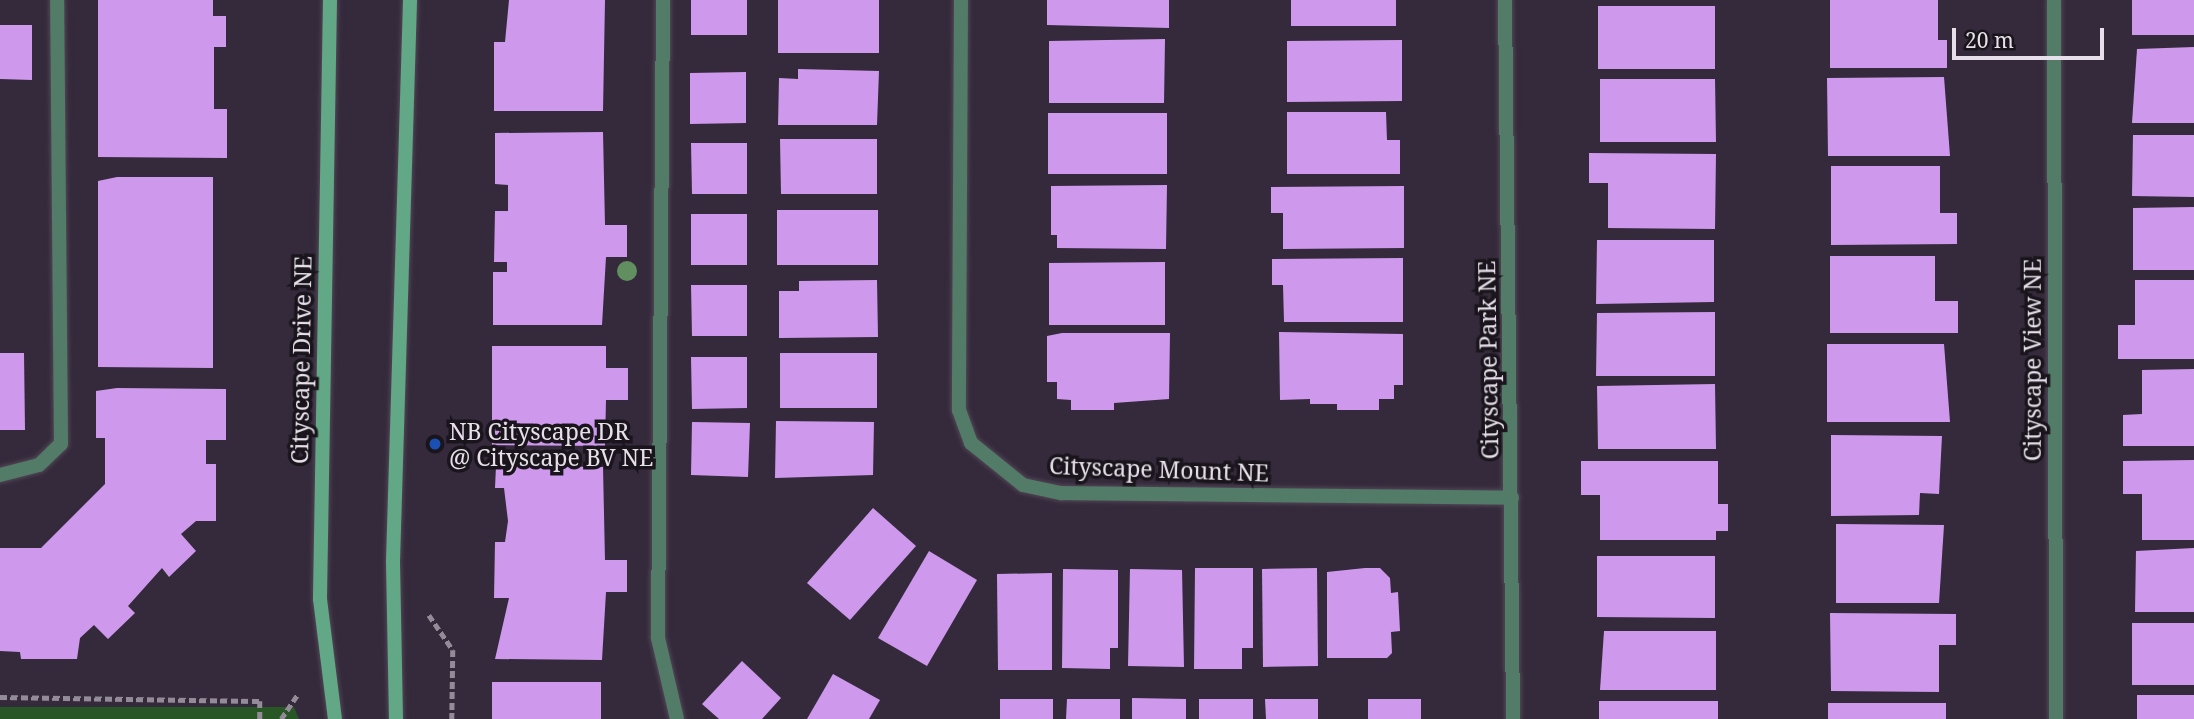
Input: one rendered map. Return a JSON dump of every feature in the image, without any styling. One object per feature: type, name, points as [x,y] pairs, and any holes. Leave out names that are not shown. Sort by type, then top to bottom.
[{"type":"street","points":[[0,475],[39,465],[61,443],[57,0]]},
{"type":"street","name":"Cityscape Drive NE","points":[[330,0],[320,599],[335,719]]},
{"type":"street","points":[[396,719],[393,561],[410,0]]},
{"type":"street","points":[[663,0],[658,638],[677,719]]},
{"type":"street","name":"Cityscape Mount NE","points":[[961,0],[959,410],[971,443],[1023,485],[1062,493],[1513,498]]},
{"type":"street","name":"Cityscape Park NE","points":[[1505,0],[1513,498],[1513,719]]},
{"type":"street","name":"Cityscape View NE","points":[[2054,0],[2056,719]]},
{"type":"path","points":[[452,719],[453,650]]},
{"type":"path","points":[[0,696],[260,701],[260,719]]},
{"type":"green space","points":[[0,707],[294,707],[299,719],[0,719]]},
{"type":"building","points":[[98,0],[213,0],[213,16],[226,16],[226,47],[214,47],[214,109],[227,109],[227,158],[98,157]]},
{"type":"building","points":[[509,0],[605,0],[603,111],[494,111],[494,42],[505,42]]},
{"type":"building","points":[[691,0],[747,0],[747,35],[691,35]]},
{"type":"building","points":[[778,0],[879,0],[879,53],[778,53]]},
{"type":"building","points":[[1047,0],[1169,0],[1169,28],[1047,25]]},
{"type":"building","points":[[1291,0],[1396,0],[1396,26],[1291,26]]},
{"type":"building","points":[[1830,0],[1938,0],[1938,40],[1947,40],[1947,68],[1830,68]]},
{"type":"building","points":[[2132,0],[2194,0],[2194,35],[2132,35]]},
{"type":"building","points":[[1598,6],[1715,6],[1715,69],[1598,69]]},
{"type":"building","points":[[0,25],[32,25],[32,80],[0,79]]},
{"type":"building","points":[[1165,39],[1164,103],[1049,103],[1049,41]]},
{"type":"building","points":[[1402,40],[1402,101],[1287,102],[1287,41]]},
{"type":"building","points":[[2194,47],[2194,123],[2132,123],[2137,49]]},
{"type":"building","points":[[798,69],[879,71],[877,125],[778,125],[779,78],[798,79]]},
{"type":"building","points":[[746,72],[746,123],[690,124],[690,73]]},
{"type":"building","points":[[1944,77],[1950,156],[1828,156],[1827,78]]},
{"type":"building","points":[[1600,79],[1715,79],[1716,142],[1600,142]]},
{"type":"building","points":[[1287,112],[1386,112],[1387,140],[1400,140],[1400,174],[1287,174]]},
{"type":"building","points":[[1048,113],[1167,113],[1167,174],[1048,174]]},
{"type":"building","points":[[603,132],[605,225],[627,225],[627,257],[606,257],[602,325],[493,325],[493,272],[507,272],[507,262],[494,262],[495,211],[508,211],[508,185],[495,184],[495,133]]},
{"type":"building","points":[[2133,135],[2194,135],[2194,197],[2132,196]]},
{"type":"building","points":[[780,139],[877,139],[877,194],[781,194]]},
{"type":"building","points":[[691,143],[747,143],[747,194],[692,194]]},
{"type":"building","points":[[1589,153],[1716,154],[1715,229],[1608,228],[1608,183],[1589,183]]},
{"type":"building","points":[[1831,166],[1940,166],[1940,213],[1957,213],[1957,244],[1831,245]]},
{"type":"building","points":[[117,177],[213,177],[213,368],[98,367],[98,181]]},
{"type":"building","points":[[1167,185],[1166,249],[1057,248],[1057,235],[1051,235],[1051,186]]},
{"type":"building","points":[[1404,186],[1404,248],[1283,249],[1283,213],[1271,213],[1271,187]]},
{"type":"building","points":[[2194,207],[2194,270],[2133,270],[2133,208]]},
{"type":"building","points":[[777,210],[878,210],[878,265],[777,265]]},
{"type":"building","points":[[691,214],[747,214],[747,265],[691,265]]},
{"type":"building","points":[[1597,240],[1714,240],[1714,302],[1596,304]]},
{"type":"building","points":[[1830,256],[1935,256],[1935,301],[1958,301],[1958,333],[1830,333]]},
{"type":"building","points":[[1403,258],[1403,322],[1284,322],[1283,285],[1272,285],[1272,259]]},
{"type":"building","points":[[1165,262],[1165,325],[1049,325],[1049,263]]},
{"type":"building","points":[[877,280],[878,337],[779,338],[779,291],[799,291],[799,281]]},
{"type":"building","points":[[2135,280],[2194,280],[2194,359],[2118,359],[2118,325],[2135,325]]},
{"type":"building","points":[[691,285],[747,285],[747,336],[692,336]]},
{"type":"building","points":[[1715,312],[1715,376],[1596,376],[1597,313]]},
{"type":"building","points":[[1279,332],[1403,334],[1403,385],[1394,385],[1394,399],[1379,399],[1379,410],[1337,410],[1337,404],[1310,404],[1310,399],[1280,400]]},
{"type":"building","points":[[1062,333],[1170,333],[1169,399],[1114,403],[1114,410],[1071,410],[1071,400],[1057,399],[1057,382],[1047,382],[1047,336]]},
{"type":"building","points":[[1827,344],[1944,344],[1950,422],[1827,422]]},
{"type":"building","points":[[492,346],[606,346],[606,368],[628,368],[628,400],[606,400],[605,446],[492,445]]},
{"type":"building","points":[[0,353],[24,353],[25,430],[0,430]]},
{"type":"building","points":[[780,353],[877,353],[877,408],[780,408]]},
{"type":"building","points":[[691,357],[747,357],[747,408],[692,409]]},
{"type":"building","points":[[2194,369],[2194,446],[2123,446],[2123,415],[2142,414],[2142,370]]},
{"type":"building","points":[[1715,384],[1716,449],[1598,449],[1597,386]]},
{"type":"building","points":[[117,388],[226,389],[226,440],[206,440],[206,464],[216,464],[216,521],[196,521],[181,534],[196,551],[169,577],[162,568],[128,606],[135,613],[108,639],[94,625],[80,638],[77,659],[21,659],[20,652],[0,651],[0,548],[41,548],[105,484],[105,438],[96,438],[96,391]]},
{"type":"building","points":[[776,421],[874,422],[873,475],[775,478]]},
{"type":"building","points":[[692,422],[750,423],[748,477],[691,475]]},
{"type":"building","points":[[1831,435],[1942,436],[1939,494],[1920,493],[1919,515],[1831,516]]},
{"type":"building","points":[[2194,460],[2194,540],[2142,540],[2142,494],[2123,494],[2123,461]]},
{"type":"building","points":[[1581,461],[1718,461],[1718,504],[1728,504],[1728,531],[1716,531],[1716,540],[1600,540],[1600,495],[1581,495]]},
{"type":"building","points":[[496,466],[603,467],[605,560],[627,560],[627,592],[606,592],[602,660],[495,659],[509,598],[494,598],[495,542],[505,542],[508,521],[504,488],[495,488]]},
{"type":"building","points":[[873,508],[916,546],[850,620],[807,583]]},
{"type":"building","points":[[1836,524],[1944,525],[1939,603],[1836,603]]},
{"type":"building","points":[[2194,548],[2194,612],[2135,612],[2136,551]]},
{"type":"building","points":[[929,551],[977,580],[927,666],[878,638]]},
{"type":"building","points":[[1597,556],[1715,556],[1715,618],[1597,617]]},
{"type":"building","points":[[1195,568],[1253,568],[1253,648],[1242,648],[1242,669],[1194,669]]},
{"type":"building","points":[[1317,568],[1318,666],[1263,667],[1262,569]]},
{"type":"building","points":[[1380,568],[1390,578],[1391,593],[1398,592],[1400,631],[1391,632],[1392,653],[1387,658],[1327,658],[1327,572]]},
{"type":"building","points":[[1063,569],[1118,570],[1118,648],[1110,648],[1110,669],[1062,668]]},
{"type":"building","points":[[1130,569],[1182,570],[1184,667],[1128,666]]},
{"type":"building","points":[[1052,573],[1052,670],[998,670],[997,574]]},
{"type":"building","points":[[1830,613],[1956,614],[1956,645],[1939,645],[1939,692],[1831,691]]},
{"type":"building","points":[[2132,623],[2194,623],[2194,685],[2132,685]]},
{"type":"building","points":[[1604,631],[1716,631],[1716,690],[1600,690]]},
{"type":"building","points":[[742,661],[781,698],[762,719],[719,719],[702,704]]},
{"type":"building","points":[[833,674],[880,700],[869,719],[807,719]]},
{"type":"building","points":[[492,682],[601,682],[601,719],[492,719]]},
{"type":"building","points":[[2137,695],[2194,695],[2194,719],[2137,719]]},
{"type":"building","points":[[1132,698],[1186,699],[1186,719],[1132,719]]},
{"type":"building","points":[[1000,699],[1053,699],[1053,719],[1000,719]]},
{"type":"building","points":[[1067,699],[1120,699],[1120,719],[1066,719]]},
{"type":"building","points":[[1199,699],[1253,699],[1253,719],[1199,719]]},
{"type":"building","points":[[1265,699],[1318,699],[1318,719],[1266,719]]},
{"type":"building","points":[[1368,699],[1421,699],[1421,719],[1368,719]]},
{"type":"building","points":[[1599,701],[1718,701],[1718,719],[1599,719]]},
{"type":"building","points":[[1828,703],[1946,703],[1946,719],[1828,719]]},
{"type":"place","name":"NB Cityscape DR @ Cityscape BV NE","points":[[435,444]]}]
